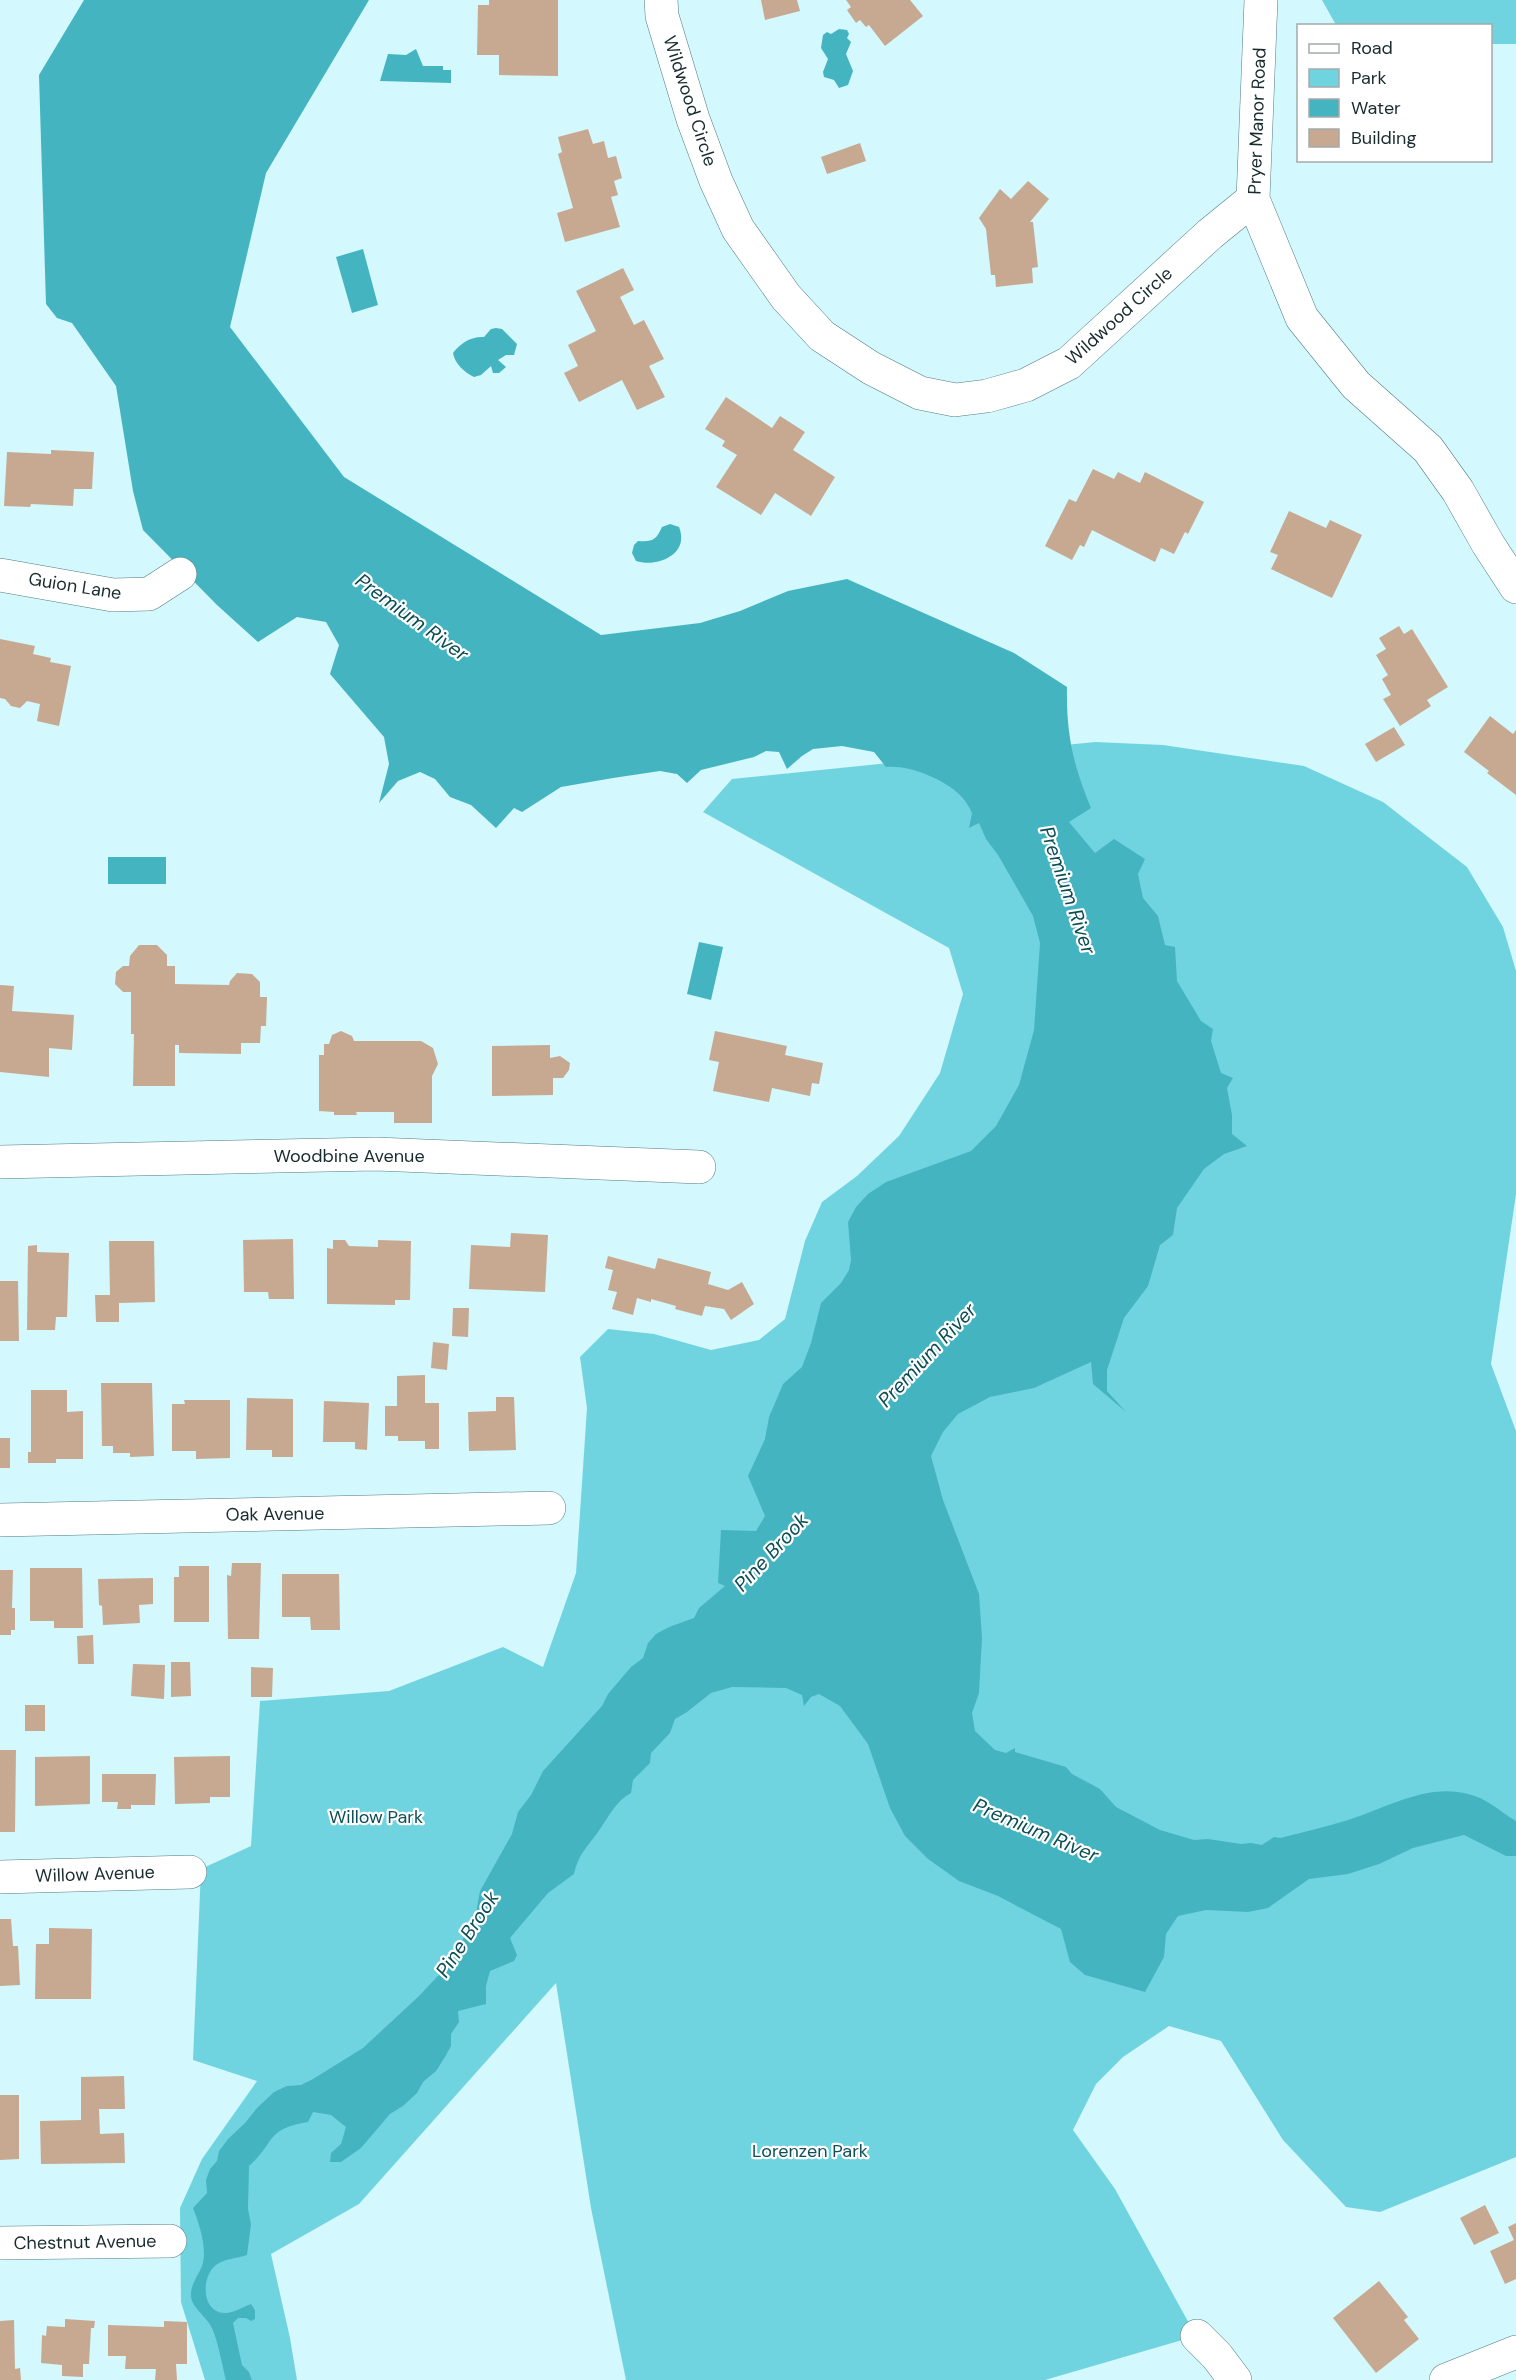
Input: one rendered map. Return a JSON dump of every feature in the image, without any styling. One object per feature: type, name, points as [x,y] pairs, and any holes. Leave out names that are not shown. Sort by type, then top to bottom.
[{"type":"street","name":"Wildwood Circle","points":[[661,0],[662,16],[693,118],[716,181],[738,229],[786,297],[822,336],[871,369],[920,393],[955,400],[987,396],[1026,385],[1069,363],[1210,234],[1253,199]]},
{"type":"street","name":"Pryer Manor Road","points":[[1261,0],[1253,199],[1302,318],[1356,386],[1428,448],[1458,490],[1488,544],[1516,587]]},
{"type":"street","name":"Guion Lane","points":[[0,575],[122,595],[149,594],[180,574]]},
{"type":"street","name":"Woodbine Avenue","points":[[0,1162],[376,1154],[699,1167]]},
{"type":"street","name":"Oak Avenue","points":[[0,1520],[549,1508]]},
{"type":"street","name":"Willow Avenue","points":[[0,1877],[190,1872]]},
{"type":"street","name":"Chestnut Avenue","points":[[0,2243],[170,2241]]},
{"type":"street","points":[[1197,2336],[1217,2356],[1235,2380]]},
{"type":"street","points":[[1446,2380],[1516,2352]]},
{"type":"green space","points":[[1322,0],[1516,0],[1516,44],[1492,44],[1492,24],[1335,24]]},
{"type":"green space","points":[[1095,742],[1163,745],[1304,766],[1383,802],[1467,867],[1503,927],[1516,971],[1516,1194],[1491,1364],[1516,1431],[1516,2157],[1380,2212],[1346,2207],[1283,2140],[1221,2041],[1169,2026],[1123,2057],[1096,2084],[1073,2130],[1115,2189],[1196,2336],[1045,2380],[626,2380],[591,2208],[556,1983],[359,2204],[271,2254],[297,2380],[205,2380],[181,2302],[180,2208],[202,2159],[257,2081],[193,2060],[201,1869],[251,1846],[260,1701],[389,1691],[503,1647],[543,1667],[576,1573],[587,1408],[580,1357],[608,1329],[654,1334],[711,1350],[759,1340],[785,1319],[805,1241],[822,1202],[857,1176],[899,1136],[940,1073],[963,994],[949,948],[703,812],[732,779]]},
{"type":"water","points":[[84,0],[369,0],[266,173],[230,327],[344,477],[601,635],[700,623],[740,611],[788,591],[847,579],[1014,653],[1067,687],[1069,734],[1091,808],[1069,822],[1095,853],[1114,839],[1145,859],[1138,874],[1143,898],[1158,916],[1165,945],[1175,947],[1177,981],[1201,1021],[1213,1029],[1211,1041],[1221,1073],[1233,1078],[1227,1088],[1232,1115],[1232,1134],[1247,1146],[1224,1154],[1204,1169],[1177,1208],[1173,1235],[1160,1245],[1148,1286],[1124,1318],[1107,1370],[1107,1391],[1126,1412],[1093,1384],[1091,1362],[1034,1388],[990,1397],[958,1414],[943,1432],[931,1456],[943,1500],[979,1594],[982,1638],[979,1693],[972,1713],[975,1731],[995,1750],[1006,1753],[1015,1748],[1015,1752],[1066,1767],[1072,1774],[1100,1789],[1116,1807],[1160,1830],[1194,1840],[1208,1839],[1262,1845],[1274,1837],[1280,1838],[1331,1825],[1407,1798],[1453,1791],[1475,1796],[1516,1821],[1516,1856],[1506,1856],[1464,1835],[1413,1848],[1379,1864],[1348,1874],[1309,1879],[1268,1908],[1248,1912],[1206,1910],[1178,1916],[1166,1934],[1164,1957],[1145,1992],[1085,1975],[1070,1962],[1061,1929],[998,1896],[959,1881],[928,1859],[905,1836],[890,1808],[868,1744],[840,1706],[819,1694],[811,1697],[804,1706],[802,1695],[786,1688],[732,1687],[711,1693],[675,1719],[670,1733],[651,1753],[650,1763],[633,1780],[631,1793],[617,1804],[582,1855],[574,1874],[548,1893],[510,1938],[517,1955],[514,1961],[490,1971],[486,1986],[486,2004],[458,2011],[459,2022],[451,2034],[451,2046],[436,2071],[423,2082],[417,2093],[390,2114],[361,2148],[341,2162],[330,2162],[331,2153],[341,2144],[346,2127],[331,2115],[313,2112],[308,2122],[284,2128],[272,2138],[258,2158],[249,2166],[248,2209],[251,2224],[247,2255],[216,2265],[208,2277],[206,2293],[211,2307],[217,2311],[228,2313],[251,2304],[255,2310],[255,2319],[251,2321],[238,2318],[233,2323],[242,2365],[249,2372],[252,2380],[226,2380],[212,2328],[191,2297],[193,2285],[204,2260],[200,2229],[193,2208],[207,2193],[206,2180],[210,2169],[217,2161],[219,2151],[274,2092],[287,2086],[301,2085],[363,2048],[418,1997],[452,1961],[476,1913],[480,1891],[512,1834],[518,1812],[531,1795],[543,1771],[602,1706],[608,1694],[631,1667],[643,1658],[648,1643],[656,1634],[694,1618],[699,1608],[725,1586],[718,1583],[721,1530],[756,1531],[765,1516],[748,1476],[765,1439],[769,1417],[783,1384],[802,1367],[821,1303],[841,1283],[849,1270],[851,1260],[848,1222],[856,1207],[868,1194],[886,1182],[971,1151],[996,1126],[1019,1085],[1034,1030],[1040,943],[1033,916],[998,855],[986,839],[979,823],[969,828],[972,813],[963,798],[945,784],[926,774],[905,768],[886,767],[874,752],[842,746],[813,749],[787,769],[779,752],[766,751],[754,757],[701,770],[687,783],[677,774],[660,771],[561,787],[522,812],[514,808],[496,828],[471,805],[450,797],[435,779],[420,772],[398,781],[379,803],[389,764],[384,737],[330,674],[339,645],[326,622],[297,617],[258,642],[217,605],[143,530],[133,491],[116,386],[72,323],[57,318],[46,304],[39,75]]},
{"type":"water","points":[[839,29],[847,30],[849,34],[847,38],[851,42],[846,54],[853,71],[848,85],[839,88],[834,80],[824,77],[823,72],[828,59],[821,48],[823,35],[827,32],[831,34]]},
{"type":"water","points":[[416,49],[423,66],[443,66],[443,70],[451,70],[451,83],[380,81],[388,54],[406,55]]},
{"type":"water","points":[[363,249],[378,305],[352,313],[336,257]]},
{"type":"water","points":[[491,329],[502,329],[517,344],[514,355],[506,355],[498,360],[506,367],[499,373],[493,373],[491,366],[481,375],[474,377],[460,367],[453,353],[467,341],[484,337]]},
{"type":"water","points":[[670,524],[679,527],[681,536],[680,545],[676,551],[670,557],[654,562],[636,561],[632,553],[634,545],[638,541],[653,539],[662,527]]},
{"type":"water","points":[[108,857],[166,857],[166,884],[108,884]]},
{"type":"water","points":[[699,942],[723,947],[711,1000],[687,994]]},
{"type":"building","points":[[489,0],[558,0],[558,76],[499,75],[499,55],[477,55],[478,5],[489,5]]},
{"type":"building","points":[[761,0],[797,0],[800,11],[765,20]]},
{"type":"building","points":[[846,0],[910,0],[923,16],[885,46],[869,25],[866,27],[860,20],[856,23],[847,10],[851,7]]},
{"type":"building","points":[[588,129],[593,144],[604,141],[608,158],[616,156],[622,178],[614,181],[618,195],[611,197],[620,227],[565,242],[557,213],[573,208],[558,154],[562,152],[558,137]]},
{"type":"building","points":[[860,143],[866,161],[827,174],[821,157]]},
{"type":"building","points":[[1028,181],[1049,199],[1030,222],[1033,222],[1038,267],[1032,268],[1033,283],[996,287],[995,275],[991,275],[986,229],[979,218],[1000,189],[1011,199]]},
{"type":"building","points":[[623,268],[634,290],[620,297],[634,325],[644,320],[664,359],[649,366],[665,397],[637,410],[622,380],[579,402],[564,373],[578,366],[568,345],[596,331],[576,291]]},
{"type":"building","points":[[726,397],[772,428],[780,416],[805,432],[793,450],[835,477],[811,516],[775,493],[761,515],[716,487],[737,455],[722,446],[725,441],[705,429]]},
{"type":"building","points":[[51,450],[94,452],[92,489],[74,489],[73,506],[31,504],[30,507],[4,506],[7,452],[51,454]]},
{"type":"building","points":[[1093,469],[1114,479],[1118,472],[1140,483],[1145,472],[1204,502],[1188,534],[1185,532],[1174,554],[1161,548],[1155,562],[1092,530],[1084,547],[1080,545],[1072,560],[1045,546],[1069,499],[1076,502]]},
{"type":"building","points":[[1289,511],[1326,528],[1330,520],[1362,535],[1332,598],[1271,569],[1278,555],[1270,552]]},
{"type":"building","points":[[1399,626],[1404,634],[1412,629],[1448,687],[1427,700],[1431,706],[1400,726],[1383,699],[1391,695],[1382,679],[1388,675],[1376,655],[1386,649],[1379,638]]},
{"type":"building","points":[[0,639],[35,646],[33,654],[51,658],[50,662],[71,666],[59,726],[37,721],[40,704],[27,701],[20,708],[11,706],[5,699],[0,698]]},
{"type":"building","points":[[1490,716],[1513,734],[1516,730],[1516,795],[1464,752]]},
{"type":"building","points":[[1394,727],[1405,745],[1376,762],[1365,744]]},
{"type":"building","points":[[139,945],[157,945],[167,955],[167,966],[175,966],[175,984],[229,985],[237,973],[252,974],[260,982],[260,997],[267,997],[266,1026],[261,1026],[260,1043],[241,1043],[241,1054],[179,1053],[179,1045],[175,1045],[175,1086],[133,1086],[134,1034],[131,1034],[131,992],[123,992],[115,984],[116,972],[123,966],[129,966],[130,956]]},
{"type":"building","points":[[0,985],[14,986],[12,1011],[74,1015],[72,1050],[49,1048],[49,1077],[0,1072]]},
{"type":"building","points":[[341,1031],[352,1036],[354,1041],[421,1041],[433,1048],[438,1064],[432,1076],[432,1123],[394,1123],[394,1112],[356,1112],[357,1115],[334,1115],[334,1112],[319,1111],[319,1055],[324,1055],[324,1044],[329,1044],[332,1035]]},
{"type":"building","points":[[715,1031],[787,1046],[785,1055],[823,1063],[819,1084],[812,1083],[810,1096],[772,1088],[769,1102],[713,1091],[719,1062],[709,1060]]},
{"type":"building","points":[[550,1045],[550,1058],[560,1056],[570,1063],[569,1070],[563,1078],[553,1078],[553,1095],[492,1096],[492,1046]]},
{"type":"building","points":[[511,1233],[548,1235],[545,1292],[469,1289],[471,1245],[510,1247]]},
{"type":"building","points":[[293,1239],[294,1299],[269,1299],[268,1292],[244,1292],[243,1240]]},
{"type":"building","points":[[333,1240],[345,1240],[349,1246],[378,1247],[378,1240],[411,1241],[410,1300],[395,1300],[395,1305],[327,1304],[327,1248],[333,1249]]},
{"type":"building","points":[[109,1241],[154,1241],[155,1302],[119,1303],[119,1322],[96,1322],[95,1295],[110,1295]]},
{"type":"building","points":[[37,1245],[37,1252],[69,1253],[67,1317],[56,1317],[55,1330],[27,1330],[28,1246]]},
{"type":"building","points":[[608,1256],[655,1269],[658,1258],[711,1272],[708,1284],[728,1290],[742,1282],[754,1304],[731,1320],[724,1309],[705,1306],[702,1316],[675,1309],[676,1306],[651,1299],[651,1302],[637,1298],[633,1315],[612,1309],[617,1292],[608,1290],[613,1270],[605,1268]]},
{"type":"building","points":[[0,1281],[18,1281],[19,1341],[0,1341]]},
{"type":"building","points":[[453,1308],[469,1308],[468,1337],[452,1336]]},
{"type":"building","points":[[433,1342],[449,1344],[447,1370],[431,1368]]},
{"type":"building","points":[[425,1375],[425,1403],[439,1403],[439,1449],[425,1449],[425,1441],[398,1441],[398,1436],[385,1436],[385,1406],[397,1406],[397,1376]]},
{"type":"building","points":[[101,1383],[152,1383],[154,1456],[130,1457],[130,1453],[113,1453],[113,1446],[102,1446]]},
{"type":"building","points":[[31,1390],[67,1390],[67,1412],[83,1411],[83,1459],[56,1459],[56,1463],[28,1463],[28,1452],[31,1452]]},
{"type":"building","points":[[496,1397],[514,1397],[516,1450],[469,1451],[468,1412],[496,1411]]},
{"type":"building","points":[[247,1398],[293,1399],[293,1457],[272,1457],[272,1450],[246,1450]]},
{"type":"building","points":[[184,1400],[230,1400],[230,1458],[196,1459],[196,1451],[172,1451],[172,1404],[185,1404]]},
{"type":"building","points":[[324,1401],[369,1403],[367,1450],[355,1449],[355,1442],[323,1442]]},
{"type":"building","points":[[0,1438],[10,1438],[10,1468],[0,1468]]},
{"type":"building","points":[[232,1563],[261,1563],[259,1639],[228,1639],[227,1575],[231,1576]]},
{"type":"building","points":[[179,1566],[209,1566],[209,1622],[174,1622],[174,1577],[179,1577]]},
{"type":"building","points":[[30,1568],[82,1568],[83,1628],[54,1628],[54,1621],[30,1621]]},
{"type":"building","points":[[0,1570],[13,1570],[12,1608],[15,1608],[15,1630],[11,1630],[11,1635],[0,1635]]},
{"type":"building","points":[[282,1574],[339,1574],[340,1630],[311,1630],[310,1617],[282,1617]]},
{"type":"building","points":[[153,1578],[153,1604],[139,1605],[140,1623],[103,1625],[102,1606],[99,1605],[98,1579]]},
{"type":"building","points":[[93,1635],[94,1664],[78,1664],[77,1636]]},
{"type":"building","points":[[171,1662],[190,1662],[191,1696],[171,1697]]},
{"type":"building","points":[[133,1664],[165,1665],[164,1699],[131,1696]]},
{"type":"building","points":[[251,1667],[273,1668],[272,1697],[251,1697]]},
{"type":"building","points":[[25,1705],[45,1705],[45,1731],[25,1731]]},
{"type":"building","points":[[0,1750],[16,1750],[15,1832],[0,1832]]},
{"type":"building","points":[[90,1756],[90,1804],[35,1806],[35,1757]]},
{"type":"building","points":[[230,1756],[230,1797],[210,1797],[210,1803],[175,1804],[174,1757]]},
{"type":"building","points":[[102,1774],[156,1774],[155,1805],[131,1805],[131,1809],[117,1809],[118,1802],[102,1802]]},
{"type":"building","points":[[0,1919],[11,1919],[13,1946],[18,1946],[20,1985],[0,1986]]},
{"type":"building","points":[[49,1928],[92,1929],[91,1999],[35,1999],[36,1944],[49,1944]]},
{"type":"building","points":[[124,2076],[125,2109],[99,2109],[100,2134],[124,2133],[125,2163],[41,2164],[40,2121],[81,2120],[81,2077]]},
{"type":"building","points":[[0,2095],[19,2095],[19,2159],[0,2160]]},
{"type":"building","points":[[1485,2205],[1499,2233],[1474,2245],[1460,2218]]},
{"type":"building","points":[[1516,2223],[1516,2279],[1505,2284],[1490,2251],[1514,2240],[1508,2227]]},
{"type":"building","points":[[1379,2281],[1408,2317],[1404,2320],[1419,2339],[1376,2373],[1333,2318]]},
{"type":"building","points":[[65,2319],[95,2321],[94,2328],[91,2328],[89,2364],[83,2364],[83,2377],[62,2376],[62,2365],[41,2363],[42,2335],[46,2336],[47,2326],[65,2327]]},
{"type":"building","points":[[14,2320],[15,2369],[20,2368],[21,2380],[0,2380],[0,2321]]},
{"type":"building","points":[[164,2321],[187,2322],[187,2364],[176,2364],[177,2380],[155,2380],[156,2369],[125,2369],[126,2356],[108,2356],[108,2325],[164,2327]]},
{"type":"water label","name":"Premium River","points":[[412,617]]},
{"type":"water label","name":"Premium River","points":[[1068,890]]},
{"type":"water label","name":"Premium River","points":[[927,1355]]},
{"type":"water label","name":"Pine Brook","points":[[771,1552]]},
{"type":"water label","name":"Premium River","points":[[1036,1830]]},
{"type":"water label","name":"Pine Brook","points":[[467,1934]]},
{"type":"park label","name":"Willow Park","points":[[376,1817]]},
{"type":"park label","name":"Lorenzen Park","points":[[810,2151]]}]
